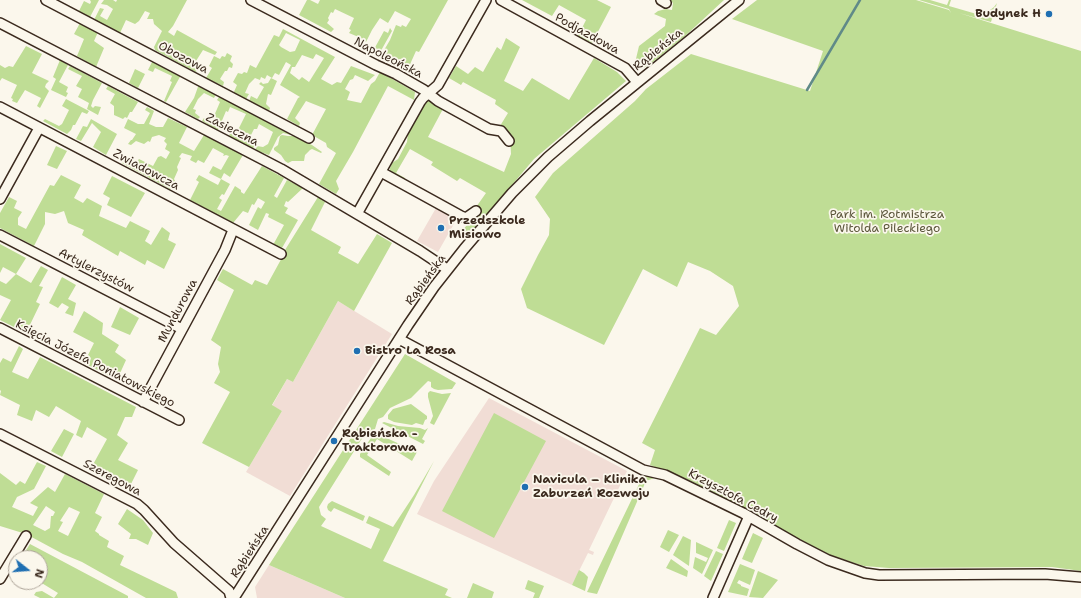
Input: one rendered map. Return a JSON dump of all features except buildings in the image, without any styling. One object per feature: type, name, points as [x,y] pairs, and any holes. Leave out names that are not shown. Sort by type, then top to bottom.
[{"type":"street","name":"Obozowa","points":[[46,0],[309,138]]},
{"type":"street","name":"Napoleońska","points":[[251,0],[396,74],[490,129],[501,131],[509,141]]},
{"type":"street","points":[[357,214],[420,102],[438,85],[486,0]]},
{"type":"street","name":"Podjazdowa","points":[[501,0],[625,68],[638,82]]},
{"type":"street","name":"Rąbieńska","points":[[232,598],[428,296],[447,270],[512,193],[537,168],[585,125],[739,0]]},
{"type":"street","name":"Zasieczna","points":[[0,24],[281,169],[427,255],[447,270]]},
{"type":"street","name":"Zwiadowcza","points":[[0,107],[281,254]]},
{"type":"street","points":[[0,199],[39,128]]},
{"type":"street","points":[[381,172],[461,216],[466,218],[476,211]]},
{"type":"street","name":"Mundurowa","points":[[143,402],[225,250],[233,230]]},
{"type":"street","name":"Artylerzystów","points":[[0,235],[182,329]]},
{"type":"street","name":"Księcia Józefa Poniatowskiego","points":[[0,328],[179,420]]},
{"type":"street","name":"Krzysztofa Cedry","points":[[399,340],[643,470],[665,475],[749,516],[828,560],[865,573],[879,575],[1045,574],[1081,577]]},
{"type":"street","name":"Szeregowa","points":[[0,434],[137,504],[174,543],[229,591],[232,598]]},
{"type":"street","points":[[713,598],[749,516]]},
{"type":"street","points":[[0,579],[26,536]]},
{"type":"shaded area","points":[[436,208],[455,218],[455,222],[438,252],[417,241]]},
{"type":"shaded area","points":[[338,301],[392,334],[290,496],[246,472],[282,411],[272,406],[287,379],[293,382]]},
{"type":"shaded area","name":"Navicula – Klinika Zaburzeń Rozwoju","points":[[489,398],[627,471],[589,550],[594,552],[593,555],[588,553],[572,585],[417,514],[434,481]]},
{"type":"shaded area","points":[[269,565],[345,598],[257,598],[255,587]]},
{"type":"green space","points":[[90,0],[99,0],[90,17],[79,11],[84,1],[90,4]]},
{"type":"green space","points":[[104,0],[113,0],[116,2],[117,0],[187,0],[173,26],[168,32],[174,36],[177,30],[217,52],[215,55],[203,50],[196,61],[200,64],[196,72],[155,50],[154,47],[162,31],[154,24],[153,19],[147,19],[150,13],[145,11],[139,21],[135,24],[126,20],[120,33],[94,20],[100,8],[104,9],[100,16],[107,20],[113,9],[107,5],[101,4]]},
{"type":"green space","points":[[307,0],[318,4],[320,0],[448,0],[419,52],[416,51],[407,71],[380,57],[390,40],[396,25],[406,27],[411,19],[395,11],[388,23],[380,18],[366,42],[349,33],[351,30],[349,29],[354,18],[335,9],[333,13],[331,12],[327,23],[334,29],[331,32],[299,15]]},
{"type":"green space","points":[[522,0],[597,0],[611,7],[592,43],[578,36],[586,20],[559,5],[552,16]]},
{"type":"green space","points":[[670,0],[724,0],[684,37],[649,65],[641,69],[636,67],[635,63],[639,46],[665,26],[666,19],[654,14],[658,11],[666,9],[672,10],[673,3]]},
{"type":"green space","name":"Park im. Rotmistrza Witolda Pileckiego","points":[[757,0],[916,0],[949,10],[951,13],[949,9],[919,0],[930,0],[947,5],[949,0],[951,0],[949,6],[987,17],[990,10],[997,3],[991,22],[959,13],[1081,51],[1081,571],[1052,567],[889,568],[864,566],[830,555],[788,533],[757,514],[691,481],[650,465],[655,450],[642,443],[700,328],[716,335],[739,306],[733,286],[710,271],[688,262],[677,287],[643,269],[604,345],[527,308],[521,289],[549,235],[550,219],[535,197],[553,173],[635,101],[646,89],[691,54],[810,91],[823,51],[732,19]]},
{"type":"green space","points":[[80,23],[98,32],[94,41],[104,48],[96,67],[77,56],[84,39],[74,34]]},
{"type":"green space","points":[[390,28],[392,31],[378,56],[372,53],[384,31],[388,33]]},
{"type":"green space","points":[[283,29],[335,57],[321,79],[332,85],[337,82],[341,83],[351,66],[375,75],[368,81],[355,75],[345,89],[350,92],[347,100],[361,103],[371,84],[375,81],[380,72],[415,92],[414,100],[388,86],[336,181],[339,189],[336,194],[319,184],[336,153],[327,147],[326,143],[312,135],[326,109],[306,101],[295,118],[300,123],[299,126],[287,119],[298,98],[300,97],[280,85],[291,65],[286,62],[279,75],[275,73],[272,78],[267,75],[265,79],[261,77],[260,80],[255,78],[249,84],[245,93],[249,94],[246,99],[233,94],[237,85],[233,82],[238,73],[247,73],[250,65],[256,68],[274,35],[279,37]],"holes":[[[286,33],[300,40],[295,51],[290,52],[279,45]],[[316,54],[324,58],[309,82],[302,77],[299,80],[290,73],[292,67],[295,67],[302,55],[313,59]]]},
{"type":"green space","points":[[506,38],[520,47],[504,81],[523,91],[532,78],[569,100],[594,58],[617,72],[626,81],[534,159],[466,239],[459,234],[476,215],[474,210],[486,193],[460,178],[457,181],[431,165],[433,162],[410,149],[396,173],[405,178],[404,180],[390,172],[390,168],[392,163],[398,159],[407,142],[408,133],[424,104],[429,100],[444,107],[428,137],[504,172],[511,154],[510,134],[500,126],[508,113],[495,104],[496,100],[463,82],[461,85],[449,78],[456,66],[468,74],[475,67],[483,72],[497,47],[501,50]]},
{"type":"green space","points":[[26,46],[42,54],[32,73],[49,81],[45,87],[49,91],[40,108],[37,106],[41,98],[25,90],[17,103],[12,101],[13,99],[11,98],[17,85],[2,78],[0,81],[0,65],[5,68],[9,66],[13,67]]},
{"type":"green space","points":[[227,53],[232,56],[230,61],[233,64],[232,68],[229,67],[220,79],[224,82],[223,86],[206,78],[212,68],[209,66],[214,56],[220,59],[222,56],[225,57]]},
{"type":"green space","points":[[60,60],[68,65],[59,82],[68,87],[66,97],[51,90],[56,79],[53,77]]},
{"type":"green space","points":[[153,60],[181,75],[166,102],[164,101],[172,82],[170,81],[172,76],[155,68],[153,72],[148,70]]},
{"type":"green space","points":[[70,66],[102,83],[91,106],[93,108],[95,106],[101,107],[98,115],[87,109],[89,103],[78,97],[82,89],[76,86],[82,76],[68,69]]},
{"type":"green space","points":[[135,69],[145,74],[138,88],[129,83]]},
{"type":"green space","points":[[271,78],[277,81],[271,95],[268,94],[266,104],[270,108],[269,111],[249,101],[251,96],[257,99],[264,87],[259,84],[261,82],[263,84],[268,83]]},
{"type":"green space","points":[[199,84],[216,94],[214,98],[204,93],[198,99],[193,109],[196,110],[195,113],[200,117],[198,119],[185,112],[194,98]]},
{"type":"green space","points":[[108,86],[138,102],[127,118],[125,117],[123,119],[114,115],[114,106],[110,103],[115,94],[106,89]]},
{"type":"green space","points":[[219,97],[248,110],[293,134],[283,133],[278,137],[269,155],[255,150],[257,146],[263,147],[268,144],[273,132],[259,124],[257,129],[254,129],[250,137],[252,137],[250,141],[255,144],[253,149],[229,137],[230,133],[236,134],[246,114],[230,107],[228,112],[226,111],[218,130],[202,121],[204,118],[213,123],[216,117],[214,116],[220,102],[217,100]]},
{"type":"green space","points":[[66,99],[89,111],[87,114],[82,112],[75,125],[73,125],[67,134],[43,121],[45,119],[59,126],[62,124],[69,110],[62,106]]},
{"type":"green space","points":[[147,107],[154,111],[149,124],[156,127],[163,127],[168,118],[187,127],[179,143],[194,151],[204,135],[243,155],[230,177],[224,173],[221,179],[209,173],[213,166],[221,170],[229,156],[223,156],[224,154],[213,148],[204,163],[198,160],[196,163],[190,160],[192,156],[182,153],[179,157],[181,158],[177,167],[178,170],[174,179],[175,181],[170,189],[122,163],[125,162],[135,164],[139,159],[153,166],[158,157],[161,156],[166,159],[170,152],[165,149],[167,144],[164,141],[166,138],[159,135],[152,137],[150,142],[148,141],[144,144],[136,141],[131,145],[128,144],[136,134],[124,128],[128,119],[138,124],[144,124],[150,113],[145,110]]},
{"type":"green space","points":[[91,119],[117,134],[106,155],[93,147],[101,132],[92,123],[81,141],[76,139],[83,126],[87,127]]},
{"type":"green space","points":[[280,136],[293,136],[312,145],[322,152],[321,153],[312,149],[305,155],[304,161],[292,161],[288,163],[274,150],[274,148],[278,145]]},
{"type":"green space","points":[[56,146],[67,151],[57,169],[47,165]]},
{"type":"green space","points":[[262,166],[284,178],[274,196],[277,198],[287,180],[303,188],[288,202],[286,201],[284,206],[288,208],[285,213],[298,220],[282,248],[273,245],[284,225],[268,217],[269,214],[266,213],[258,230],[249,225],[258,207],[261,209],[265,202],[258,198],[254,205],[252,204],[248,213],[243,211],[233,223],[190,200],[199,182],[196,180],[199,175],[218,185],[221,179],[230,184],[224,195],[222,194],[219,198],[222,200],[217,209],[221,211],[235,186],[244,194]]},
{"type":"green space","points":[[61,175],[81,185],[74,198],[83,203],[87,198],[102,206],[99,216],[126,228],[130,221],[150,231],[145,241],[151,245],[162,227],[170,233],[168,240],[176,244],[164,269],[147,260],[145,265],[120,251],[118,256],[82,235],[84,230],[68,223],[64,211],[55,214],[45,212],[45,224],[34,246],[0,228],[0,213],[9,197],[17,201],[14,208],[22,212],[18,218],[18,225],[26,229],[50,185],[54,186]]},
{"type":"green space","points":[[112,176],[145,193],[131,217],[107,205],[110,198],[103,194]]},
{"type":"green space","points":[[318,197],[325,202],[311,230],[341,247],[338,253],[358,264],[377,234],[392,243],[354,311],[338,301],[293,382],[287,379],[272,405],[282,411],[249,467],[202,443],[230,392],[214,383],[220,372],[218,364],[221,347],[211,340],[234,290],[217,280],[223,269],[252,285],[255,280],[267,285],[284,254],[282,248],[285,250]]},
{"type":"green space","points":[[0,244],[26,258],[16,274],[3,267],[0,273]]},
{"type":"green space","points":[[41,266],[48,270],[39,286],[43,287],[36,302],[40,304],[26,333],[0,320],[11,300],[0,295],[0,281],[6,284],[16,274],[31,283]]},
{"type":"green space","points":[[62,277],[76,285],[68,299],[76,303],[73,316],[65,313],[69,307],[62,303],[58,308],[49,303]]},
{"type":"green space","points":[[120,307],[139,318],[130,335],[111,327]]},
{"type":"green space","points":[[84,311],[103,323],[102,334],[119,345],[115,352],[126,360],[117,380],[88,365],[91,358],[88,355],[94,343],[73,332]]},
{"type":"green space","points":[[19,346],[23,349],[12,372],[28,379],[40,357],[136,407],[132,417],[125,417],[117,435],[128,443],[118,460],[138,470],[128,490],[90,470],[107,439],[87,427],[82,438],[76,435],[81,421],[56,406],[49,417],[36,410],[32,421],[17,415],[20,405],[0,395],[0,363],[3,358],[11,362]]},
{"type":"green space","points":[[405,354],[456,383],[452,389],[438,390],[431,387],[431,382],[428,381],[411,398],[390,408],[383,417],[378,419],[375,429],[366,434],[361,440],[319,507],[321,515],[326,519],[321,526],[371,549],[380,529],[366,523],[369,516],[393,527],[434,461],[383,561],[448,589],[445,595],[452,598],[345,598],[269,565]]},
{"type":"green space","points":[[430,391],[442,394],[451,393],[434,425],[430,423],[433,416],[428,397],[428,393]]},
{"type":"green space","points":[[411,404],[427,416],[427,419],[423,425],[416,423],[412,425],[394,422],[388,419],[388,415],[393,409]]},
{"type":"green space","points":[[494,413],[546,441],[494,538],[442,511]]},
{"type":"green space","points":[[384,422],[398,426],[420,428],[425,430],[428,428],[422,439],[425,441],[423,444],[382,423]]},
{"type":"green space","points":[[64,429],[74,434],[62,457],[51,451]]},
{"type":"green space","points":[[380,435],[417,452],[412,461],[377,439],[367,455],[391,472],[389,476],[360,457],[360,454],[371,438]]},
{"type":"green space","points":[[37,462],[46,466],[34,489],[17,497],[12,507],[33,516],[38,507],[30,503],[48,487],[55,492],[65,474],[104,494],[95,513],[102,517],[95,531],[109,541],[107,547],[124,556],[120,565],[176,592],[178,598],[146,598],[82,562],[63,554],[26,534],[0,526],[0,473],[16,485],[20,481],[25,484]],"holes":[[[46,506],[55,512],[53,516],[51,516],[50,528],[45,531],[33,525]],[[69,507],[80,512],[68,536],[58,531],[63,522],[60,521]]]},
{"type":"green space","points":[[647,475],[657,477],[646,481],[597,594],[587,592],[642,478]]},
{"type":"green space","points":[[332,501],[365,516],[363,521],[334,508],[331,512],[327,507]]},
{"type":"green space","points":[[127,509],[143,520],[153,533],[148,545],[136,539],[129,539],[131,534],[118,524]]},
{"type":"green space","points":[[729,520],[736,523],[724,551],[717,548]]},
{"type":"green space","points":[[668,530],[679,535],[669,552],[660,547]]},
{"type":"green space","points":[[753,533],[763,538],[752,563],[742,559]]},
{"type":"green space","points":[[683,536],[691,540],[689,566],[673,555]]},
{"type":"green space","points":[[696,542],[713,550],[702,574],[693,568],[695,557],[706,562],[708,558],[696,553]]},
{"type":"green space","points":[[30,544],[41,550],[26,550]]},
{"type":"green space","points":[[716,551],[723,554],[711,581],[704,576]]},
{"type":"green space","points":[[48,554],[128,596],[128,598],[54,598],[58,593],[48,587]]},
{"type":"green space","points":[[671,559],[688,571],[687,577],[666,568]]},
{"type":"green space","points":[[740,564],[755,570],[750,585],[739,580],[737,583],[749,589],[747,596],[728,592]]},
{"type":"green space","points":[[579,570],[588,577],[585,591],[572,585]]},
{"type":"green space","points":[[758,571],[778,580],[763,598],[749,597]]},
{"type":"green space","points":[[528,580],[544,586],[539,598],[533,598],[535,593],[525,589]]},
{"type":"green space","points":[[473,583],[494,592],[492,598],[467,598]]},
{"type":"green space","points":[[42,591],[54,598],[40,598],[34,595],[36,592]]},
{"type":"waterway","points":[[807,90],[860,0]]},
{"type":"place","name":"Budynek H","points":[[1049,14]]},
{"type":"place","name":"Przedszkole Misiowo","points":[[441,228]]},
{"type":"place","name":"Bistro La Rosa","points":[[357,351]]},
{"type":"place","name":"Rąbieńska - Traktorowa","points":[[334,441]]},
{"type":"place","name":"Navicula – Klinika Zaburzeń Rozwoju","points":[[525,487]]}]
